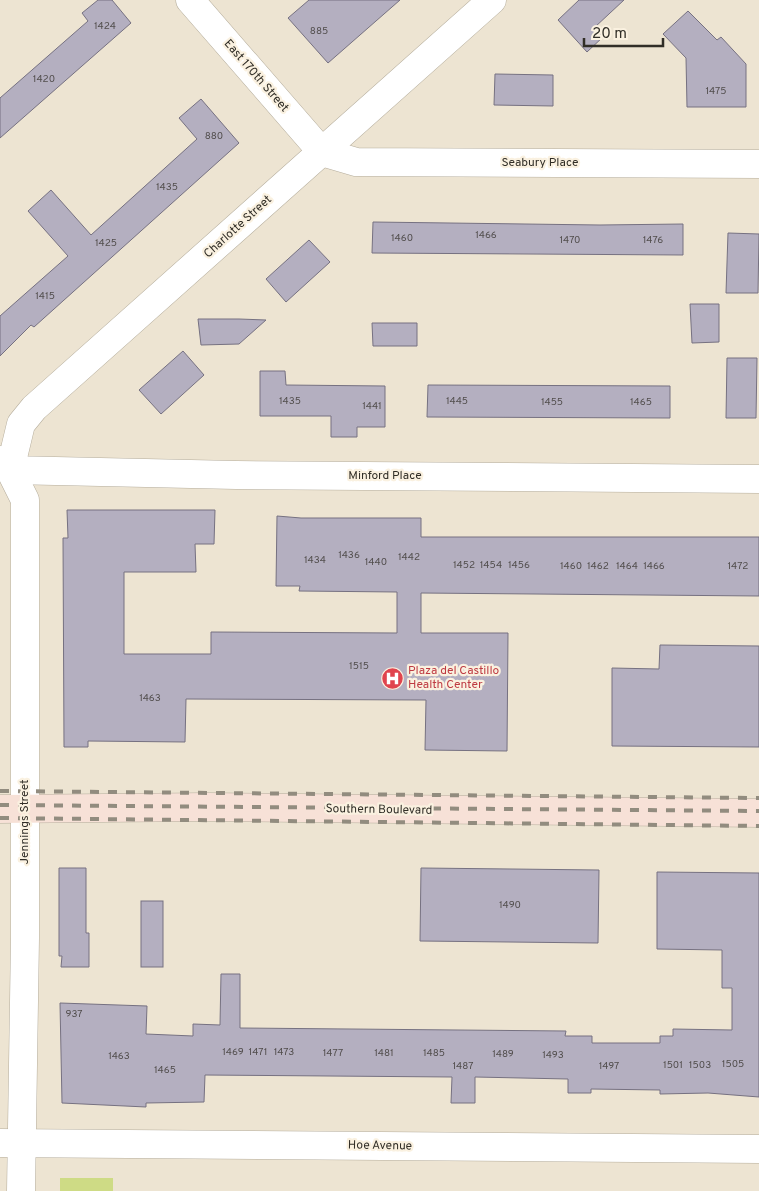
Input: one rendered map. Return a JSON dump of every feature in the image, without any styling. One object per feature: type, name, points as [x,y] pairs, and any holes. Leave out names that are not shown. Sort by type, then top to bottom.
[{"type":"main road","name":"Southern Boulevard","points":[[12,808],[208,807],[759,813]]},
{"type":"street","name":"East 170th Street","points":[[190,0],[322,152]]},
{"type":"street","name":"Charlotte Street","points":[[5,465],[21,424],[34,408],[492,0]]},
{"type":"street","name":"Seabury Place","points":[[322,152],[356,162],[383,163],[759,164]]},
{"type":"street","name":"Minford Place","points":[[5,465],[236,475],[759,479]]},
{"type":"street","name":"Jennings Street","points":[[5,465],[25,500],[12,808],[25,938],[11,1143],[21,1191]]},
{"type":"street","name":"Hoe Avenue","points":[[11,1143],[759,1150]]},
{"type":"green space","points":[[60,1178],[113,1178],[113,1191],[60,1191]]},
{"type":"building","points":[[98,0],[112,0],[131,23],[0,138],[0,98],[88,21],[82,13]]},
{"type":"building","points":[[309,0],[400,0],[328,63],[288,18]]},
{"type":"building","points":[[579,0],[624,0],[595,27],[604,36],[587,52],[558,20]]},
{"type":"building","points":[[688,11],[717,40],[721,37],[746,64],[746,107],[687,107],[686,58],[663,34]]},
{"type":"building","points":[[495,74],[553,75],[553,106],[494,105]]},
{"type":"building","points":[[201,99],[239,143],[34,327],[31,325],[0,356],[0,316],[68,256],[28,211],[51,190],[91,235],[197,139],[179,118]]},
{"type":"building","points":[[373,222],[600,225],[683,224],[683,255],[372,253]]},
{"type":"building","points":[[728,233],[759,234],[758,293],[726,293]]},
{"type":"building","points":[[309,240],[330,262],[286,302],[266,279]]},
{"type":"building","points":[[690,304],[719,304],[719,342],[692,343]]},
{"type":"building","points":[[198,319],[266,320],[239,344],[201,345]]},
{"type":"building","points":[[372,323],[417,323],[417,346],[373,346]]},
{"type":"building","points":[[183,351],[204,375],[161,414],[139,390]]},
{"type":"building","points":[[727,358],[757,358],[756,418],[726,418]]},
{"type":"building","points":[[260,371],[285,371],[286,385],[385,386],[385,427],[357,427],[357,437],[331,437],[331,416],[260,416]]},
{"type":"building","points":[[428,385],[670,386],[670,418],[427,417]]},
{"type":"building","points":[[67,510],[215,510],[214,544],[195,544],[196,572],[124,572],[124,654],[211,654],[211,632],[397,633],[397,592],[299,591],[300,586],[276,586],[277,516],[301,518],[421,518],[421,537],[759,537],[759,596],[421,593],[421,633],[508,633],[507,751],[425,750],[426,700],[186,699],[185,742],[88,741],[88,747],[64,747],[63,538],[68,538]]},
{"type":"building","points":[[660,645],[759,646],[759,747],[612,746],[612,668],[659,669]]},
{"type":"building","points":[[59,868],[86,868],[86,933],[89,933],[89,967],[61,967],[62,956],[59,956]]},
{"type":"building","points":[[421,868],[599,870],[598,943],[420,941]]},
{"type":"building","points":[[657,872],[759,873],[759,1097],[708,1093],[660,1094],[660,1090],[591,1089],[591,1093],[568,1093],[568,1079],[475,1077],[475,1103],[451,1103],[452,1077],[205,1075],[204,1102],[146,1103],[146,1107],[62,1103],[60,1003],[147,1006],[146,1034],[193,1036],[193,1024],[220,1025],[221,974],[240,974],[240,1028],[566,1031],[565,1036],[592,1036],[592,1043],[660,1043],[660,1036],[673,1036],[673,1029],[732,1030],[732,988],[722,988],[722,950],[657,949]]},
{"type":"building","points":[[141,901],[163,901],[163,967],[141,967]]},
{"type":"railway","points":[[0,791],[759,798]]},
{"type":"railway","points":[[0,805],[759,811]]},
{"type":"railway","points":[[0,818],[759,826]]},
{"type":"place","name":"Plaza del Castillo Health Center","points":[[392,678]]}]
